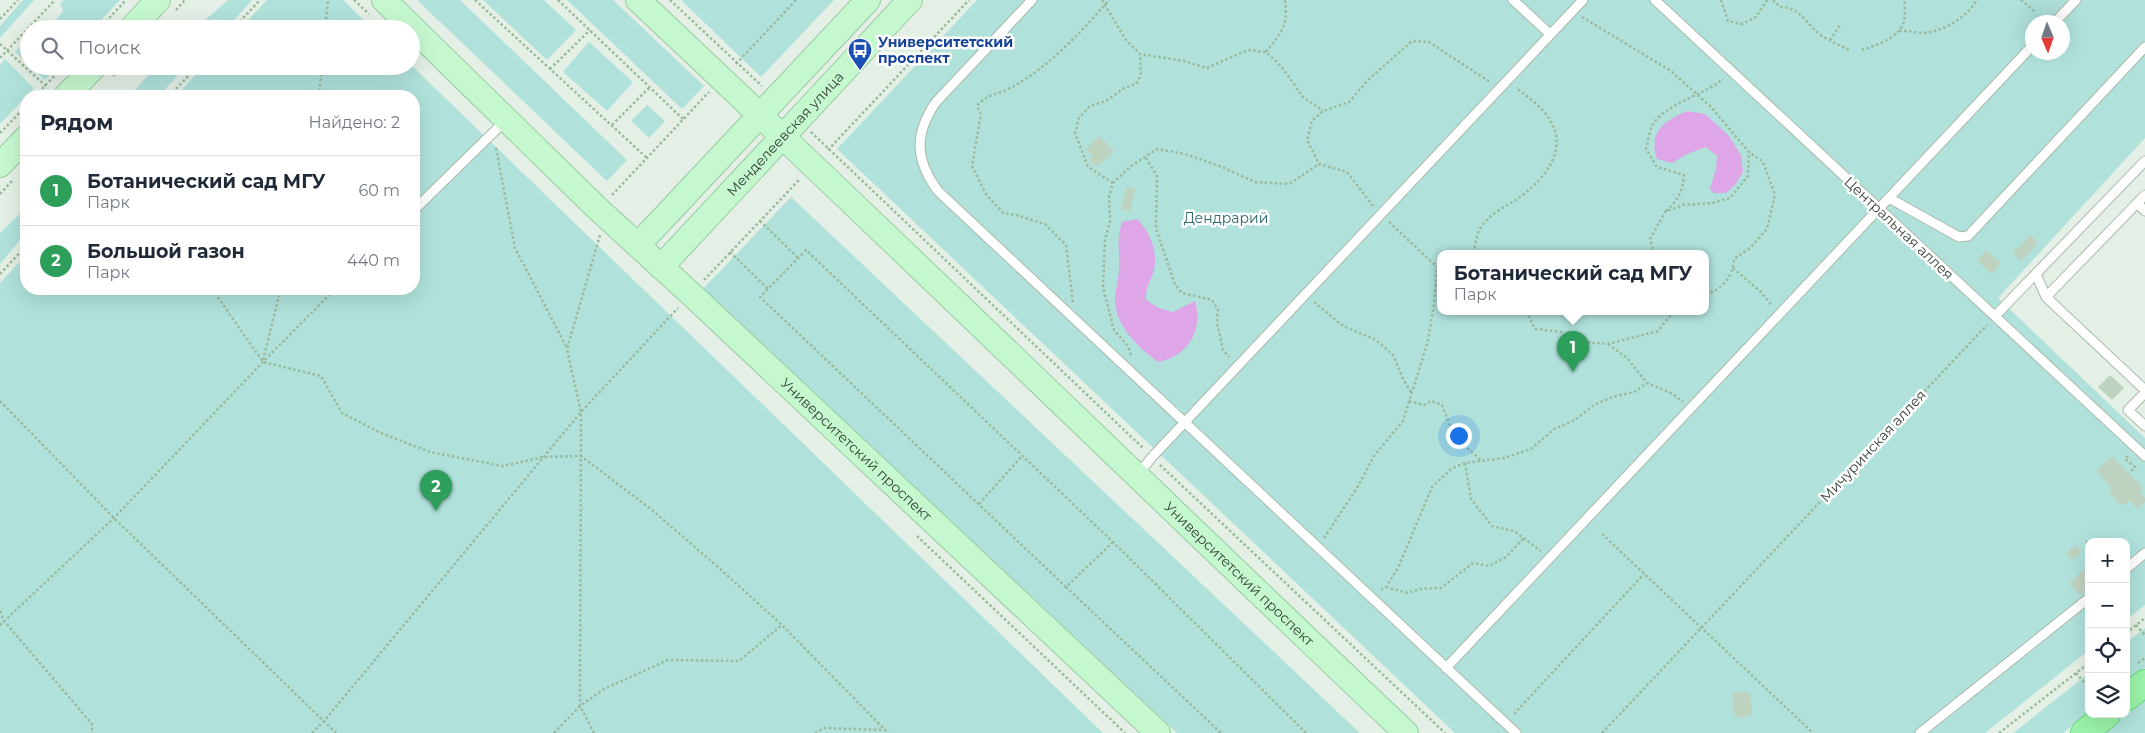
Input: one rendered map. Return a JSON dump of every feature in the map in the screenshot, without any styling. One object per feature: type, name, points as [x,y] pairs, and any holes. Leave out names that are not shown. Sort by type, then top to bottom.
[{"type":"main road","points":[[139,20],[158,0]]},
{"type":"main road","name":"Университетский проспект","points":[[384,0],[402,20]]},
{"type":"main road","name":"Университетский проспект","points":[[638,0],[729,71],[790,127],[1136,477],[1406,733]]},
{"type":"main road","points":[[638,245],[868,0]]},
{"type":"main road","name":"Менделеевская улица","points":[[661,266],[910,0]]},
{"type":"main road","name":"Университетский проспект","points":[[420,39],[499,126],[598,209],[661,266],[1158,733]]},
{"type":"main road","points":[[64,90],[83,75]]},
{"type":"main road","points":[[0,165],[20,144]]},
{"type":"main road","points":[[2130,695],[2145,683]]},
{"type":"main road","points":[[2084,733],[2102,718]]},
{"type":"lane","points":[[1032,0],[936,102],[925,118],[919,141],[923,164],[929,179],[938,191],[1516,733]]},
{"type":"lane","points":[[1514,0],[1550,34]]},
{"type":"lane","points":[[1136,477],[1152,457],[1583,0]]},
{"type":"lane","name":"Центральная аллея","points":[[1655,0],[2144,456]]},
{"type":"lane","points":[[2062,15],[2076,0]]},
{"type":"lane","points":[[1890,198],[1959,237],[1968,236],[2145,47]]},
{"type":"lane","points":[[1446,668],[2025,53]]},
{"type":"lane","points":[[420,204],[499,126]]},
{"type":"lane","points":[[1995,316],[2145,161]]},
{"type":"lane","points":[[2046,297],[2145,195]]},
{"type":"lane","points":[[2137,203],[2145,211]]},
{"type":"lane","points":[[2036,274],[2046,297],[2145,392],[2128,410],[2145,426]]},
{"type":"lane","points":[[2130,565],[2145,553]]},
{"type":"lane","points":[[1920,733],[2085,601]]},
{"type":"path","points":[[0,19],[18,0]]},
{"type":"path","points":[[36,20],[55,0]]},
{"type":"path","points":[[107,20],[126,0]]},
{"type":"path","points":[[241,20],[260,0]]},
{"type":"path","points":[[326,20],[328,0]]},
{"type":"path","points":[[475,0],[647,158]]},
{"type":"path","points":[[558,0],[684,119]]},
{"type":"path","points":[[670,0],[729,71],[768,107]]},
{"type":"path","points":[[598,209],[796,0]]},
{"type":"path","points":[[1102,0],[1126,40],[1140,54],[1184,61],[1206,68],[1248,50],[1266,52],[1282,66],[1303,97],[1323,111]]},
{"type":"path","points":[[1076,320],[1066,245],[1046,224],[1016,214],[1003,213],[986,194],[972,166],[981,114],[977,106],[980,101],[1013,87],[1036,72],[1084,28],[1109,0]]},
{"type":"path","points":[[1266,52],[1277,38],[1287,19],[1284,0]]},
{"type":"path","points":[[1721,0],[1728,21],[1742,24],[1756,17],[1768,0]]},
{"type":"path","points":[[1773,0],[1780,7],[1789,8],[1806,18],[1813,29],[1849,50]]},
{"type":"path","points":[[1899,31],[1904,20],[1905,0]]},
{"type":"path","points":[[1862,50],[1881,43],[1899,31],[1911,30],[1923,33],[1956,22],[1964,17],[1977,0]]},
{"type":"path","points":[[2021,0],[2034,11]]},
{"type":"path","points":[[1573,10],[1590,23],[1671,71],[1699,95],[1749,152],[1763,162],[1775,195],[1767,229],[1750,248],[1734,258],[1734,268],[1727,282],[1709,293]]},
{"type":"path","points":[[1830,40],[1840,25]]},
{"type":"path","points":[[550,69],[590,30]]},
{"type":"path","points":[[0,58],[20,36]]},
{"type":"path","points":[[1437,265],[1380,215],[1347,172],[1319,164],[1307,140],[1312,121],[1323,111],[1349,102],[1368,80],[1412,41],[1429,42],[1499,89]]},
{"type":"path","points":[[0,44],[20,62]]},
{"type":"path","points":[[1113,184],[1088,167],[1075,133],[1079,118],[1090,106],[1106,101],[1124,88],[1136,84],[1141,75],[1140,54]]},
{"type":"path","points":[[1653,250],[1650,239],[1665,212],[1676,201],[1683,189],[1684,175],[1657,167],[1646,149],[1652,126],[1666,111],[1715,86],[1732,72]]},
{"type":"path","points":[[33,75],[52,90]]},
{"type":"path","points":[[41,90],[55,75]]},
{"type":"path","points":[[175,90],[189,75]]},
{"type":"path","points":[[320,90],[321,75]]},
{"type":"path","points":[[1475,250],[1479,231],[1493,213],[1519,198],[1542,179],[1554,160],[1557,135],[1550,119],[1531,100],[1507,81]]},
{"type":"path","points":[[612,125],[650,87]]},
{"type":"path","points":[[0,134],[20,112]]},
{"type":"path","points":[[499,126],[516,248],[567,349],[581,412],[580,706],[594,733]]},
{"type":"path","points":[[790,127],[1152,457],[1445,733]]},
{"type":"path","points":[[1132,373],[1133,360],[1128,346],[1114,330],[1103,287],[1105,240],[1110,222],[1110,196],[1113,184],[1131,166],[1146,158],[1157,148],[1185,154],[1222,167],[1255,182],[1288,184],[1319,164]]},
{"type":"path","points":[[1665,212],[1683,205],[1712,203],[1730,198],[1748,176],[1749,152]]},
{"type":"path","points":[[1146,158],[1157,176],[1156,228],[1175,284],[1182,292],[1212,300],[1218,310],[1217,322],[1223,350],[1238,366]]},
{"type":"path","points":[[760,221],[798,258]]},
{"type":"path","points":[[567,349],[600,234]]},
{"type":"path","points":[[1221,733],[760,297],[806,250],[1113,542],[1306,733]]},
{"type":"path","points":[[0,274],[20,252]]},
{"type":"path","points":[[730,252],[768,289]]},
{"type":"path","points":[[1734,268],[1761,292],[1779,315]]},
{"type":"path","points":[[1318,548],[1357,488],[1374,456],[1403,422],[1428,341],[1437,282]]},
{"type":"path","points":[[1306,294],[1343,326],[1376,340],[1393,355],[1411,392]]},
{"type":"path","points":[[216,295],[263,362],[321,376],[342,414],[381,433],[430,452],[503,466],[543,457],[581,456],[652,510],[782,625],[888,733]]},
{"type":"path","points":[[0,625],[114,518],[329,295]]},
{"type":"path","points":[[263,362],[279,296]]},
{"type":"path","points":[[312,733],[581,412],[678,308]]},
{"type":"path","points":[[1528,315],[1535,329],[1561,332],[1582,342],[1608,344],[1658,330],[1671,315]]},
{"type":"path","name":"Мичуринская аллея","points":[[1602,733],[1995,316]]},
{"type":"path","points":[[1608,344],[1628,358],[1647,383],[1673,394],[1691,408]]},
{"type":"path","points":[[1370,597],[1386,587],[1401,560],[1432,487],[1451,469],[1465,463],[1504,458],[1532,448],[1554,429],[1575,420],[1594,405],[1612,397],[1634,392],[1647,383]]},
{"type":"path","points":[[0,401],[114,518],[336,733]]},
{"type":"path","points":[[1409,401],[1424,406],[1431,401],[1442,405],[1454,436],[1454,443],[1465,446],[1482,461]]},
{"type":"path","points":[[979,504],[1022,456]]},
{"type":"path","points":[[1465,463],[1471,499],[1492,526],[1514,531],[1550,558]]},
{"type":"path","points":[[1602,534],[1813,733]]},
{"type":"path","points":[[1386,587],[1408,593],[1420,589],[1440,588],[1473,563],[1488,566],[1506,557],[1524,538]]},
{"type":"path","points":[[1066,587],[1113,542]]},
{"type":"path","points":[[1505,723],[1644,574]]},
{"type":"path","points":[[0,611],[4,621],[92,724],[92,733]]},
{"type":"path","points":[[2130,630],[2145,618]]},
{"type":"path","points":[[554,733],[580,706],[604,689],[668,660],[739,661],[782,625]]},
{"type":"path","points":[[2136,625],[2145,635]]},
{"type":"path","points":[[1999,733],[2085,666]]},
{"type":"path","points":[[2076,673],[2085,683]]},
{"type":"path","points":[[815,733],[824,728],[884,730]]},
{"type":"green space","points":[[23,0],[34,0],[0,38],[0,26]]},
{"type":"green space","points":[[64,0],[120,0],[101,20],[56,20],[63,11],[60,4]]},
{"type":"green space","points":[[228,0],[252,0],[234,20],[205,20]]},
{"type":"green space","points":[[267,0],[343,0],[364,20],[248,20]]},
{"type":"green space","points":[[417,0],[460,0],[627,160],[607,181]]},
{"type":"green space","points":[[483,0],[544,0],[576,30],[547,60]]},
{"type":"green space","points":[[567,0],[613,0],[704,86],[682,109]]},
{"type":"green space","points":[[681,0],[834,0],[761,77]]},
{"type":"green space","name":"Дендрарий","points":[[977,0],[2145,0],[2145,138],[1998,298],[2145,438],[2145,605],[2130,617],[2130,538],[2085,538],[2085,653],[1985,733],[1455,733],[837,149]]},
{"type":"green space","points":[[589,42],[633,82],[607,111],[563,72]]},
{"type":"green space","points":[[20,47],[20,57],[15,52]]},
{"type":"green space","points":[[5,59],[34,88],[32,90],[20,90],[20,103],[0,124],[0,65]]},
{"type":"green space","points":[[420,74],[1103,733],[0,733],[0,283],[20,261],[20,295],[420,295],[420,90],[182,90],[196,75]]},
{"type":"green space","points":[[40,75],[50,75],[45,80]]},
{"type":"green space","points":[[148,75],[178,75],[164,90],[135,90]]},
{"type":"green space","points":[[647,105],[665,121],[649,138],[631,121]]},
{"type":"green space","points":[[791,197],[1360,733],[1177,733],[703,289]]},
{"type":"green space","points":[[20,214],[20,240],[0,264],[0,233]]},
{"type":"green space","points":[[2145,628],[2145,668],[2130,680],[2130,673],[2130,640]]},
{"type":"green space","points":[[2085,676],[2085,715],[2063,733],[2013,733]]},
{"type":"green space","points":[[2145,698],[2145,733],[2100,733],[2121,718],[2130,718],[2130,711]]},
{"type":"shaded area","points":[[1687,111],[1705,114],[1728,135],[1741,155],[1743,172],[1735,185],[1726,193],[1714,193],[1710,189],[1716,169],[1717,156],[1706,147],[1687,154],[1672,163],[1657,159],[1655,150],[1656,135],[1665,123]]},
{"type":"shaded area","points":[[1137,219],[1146,230],[1152,242],[1155,256],[1154,270],[1147,287],[1146,300],[1159,308],[1173,312],[1195,301],[1197,312],[1195,332],[1185,348],[1168,359],[1158,362],[1128,334],[1122,325],[1115,306],[1119,272],[1120,229],[1122,222]]},
{"type":"building","points":[[1099,136],[1114,151],[1097,167],[1089,160],[1093,156],[1086,149]]},
{"type":"building","points":[[1127,187],[1135,189],[1130,211],[1121,209]]},
{"type":"building","points":[[2030,235],[2038,243],[2021,261],[2013,253]]},
{"type":"building","points":[[1986,250],[2001,263],[1992,274],[1977,261]]},
{"type":"building","points":[[2110,375],[2124,388],[2112,400],[2098,387]]},
{"type":"building","points":[[2112,456],[2143,488],[2140,492],[2145,498],[2145,502],[2138,509],[2130,501],[2122,506],[2109,493],[2113,489],[2096,471]]},
{"type":"building","points":[[2076,545],[2082,552],[2072,560],[2066,553]]},
{"type":"building","points":[[2085,569],[2085,591],[2080,595],[2069,583]]},
{"type":"building","points":[[1750,692],[1752,716],[1735,717],[1732,693]]},
{"type":"place","name":"Университетский проспект","points":[[860,71]]},
{"type":"place","name":"Ботанический сад МГУ","points":[[1573,372]]},
{"type":"place","name":"Большой газон","points":[[436,511]]}]
